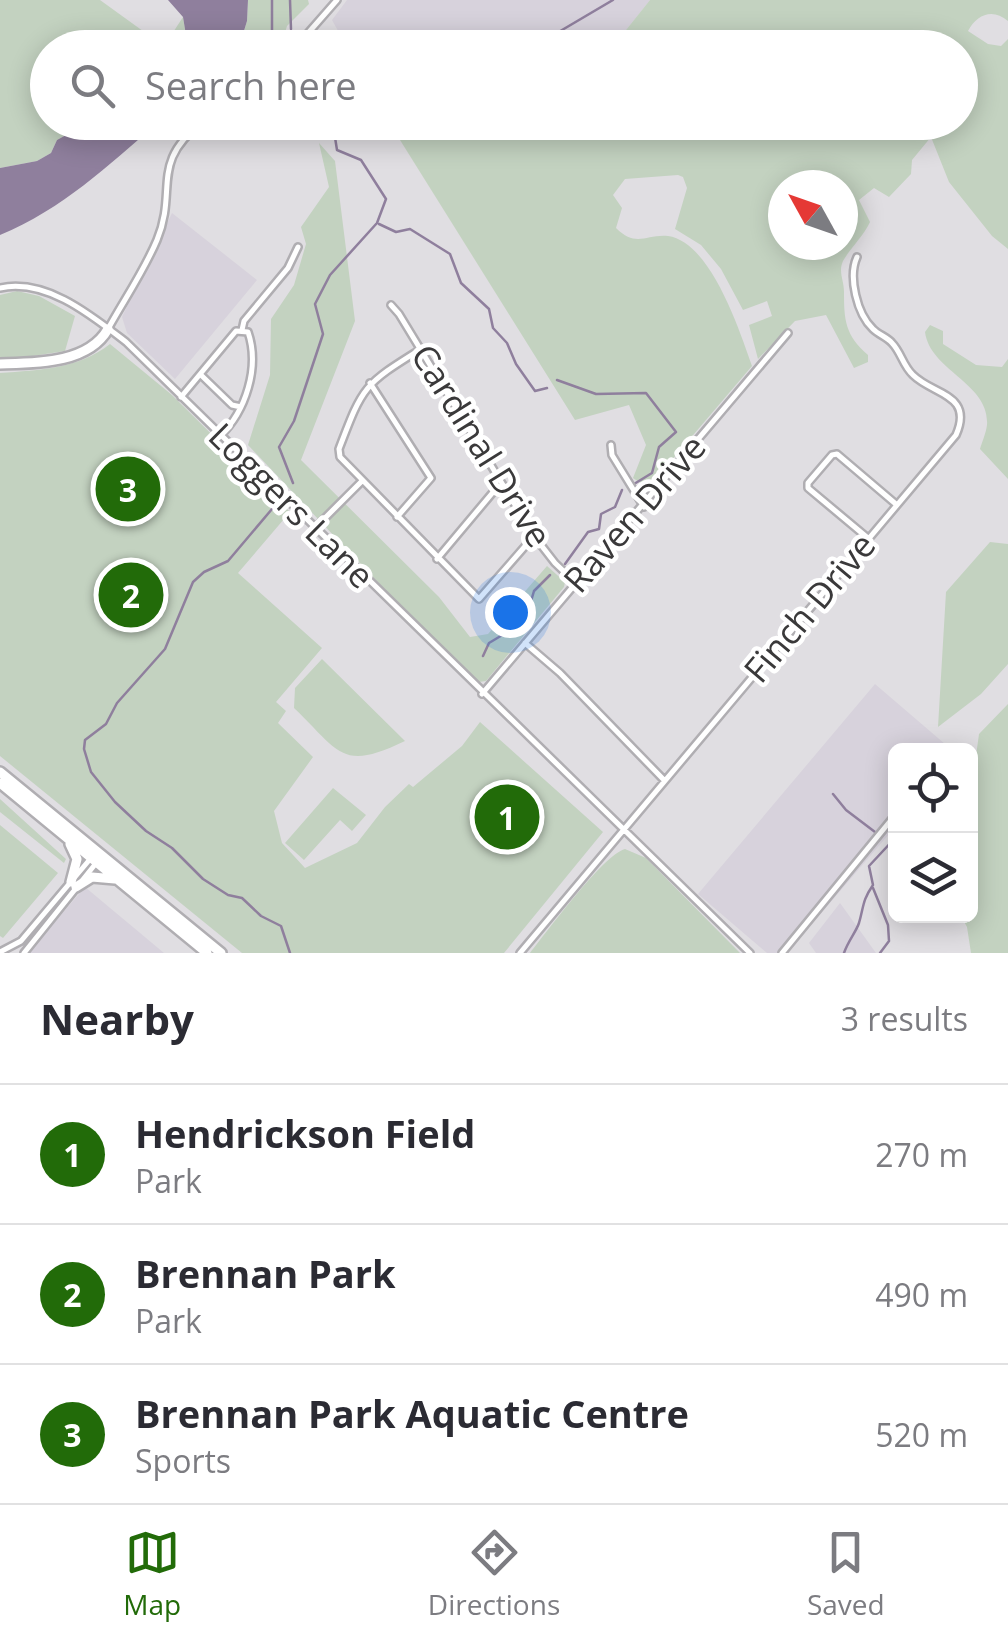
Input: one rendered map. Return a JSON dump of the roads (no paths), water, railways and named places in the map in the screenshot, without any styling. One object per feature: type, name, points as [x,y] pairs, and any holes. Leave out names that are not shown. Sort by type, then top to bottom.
[{"type":"highway","points":[[0,364],[80,354],[95,346],[108,329]]},
{"type":"highway","points":[[0,772],[118,880],[207,953]]},
{"type":"highway","points":[[0,783],[221,953]]},
{"type":"highway","points":[[62,834],[77,859],[73,884],[92,877],[118,880]]},
{"type":"street","points":[[310,30],[336,0]]},
{"type":"street","points":[[0,288],[20,285],[42,289],[108,329],[158,237],[168,164],[183,140]]},
{"type":"street","points":[[242,330],[244,321],[290,266],[298,247]]},
{"type":"street","name":"Finch Drive","points":[[520,953],[956,435],[960,414],[948,394],[912,374],[892,342],[868,322],[852,277],[856,260]]},
{"type":"street","name":"Cardinal Drive","points":[[390,305],[534,536],[576,583]]},
{"type":"street","name":"Loggers Lane","points":[[108,329],[126,342],[750,953]]},
{"type":"street","points":[[181,397],[236,331],[250,335],[253,372],[235,422],[220,436]]},
{"type":"street","name":"Raven Drive","points":[[482,694],[788,333]]},
{"type":"street","points":[[420,349],[384,371],[358,400],[339,450],[340,457],[480,599],[534,536]]},
{"type":"street","points":[[200,374],[240,407]]},
{"type":"street","points":[[370,384],[431,478],[397,517]]},
{"type":"street","points":[[611,445],[612,455],[644,507]]},
{"type":"street","points":[[868,539],[808,488],[832,455],[838,454],[897,506]]},
{"type":"street","points":[[314,529],[362,481]]},
{"type":"street","points":[[437,558],[503,485]]},
{"type":"street","points":[[525,643],[560,673],[664,779]]},
{"type":"street","points":[[782,953],[888,824]]},
{"type":"street","points":[[2,950],[25,937],[96,857]]},
{"type":"street","points":[[2,950],[21,953],[73,884]]},
{"type":"waterway","points":[[272,0],[272,30]]},
{"type":"waterway","points":[[290,0],[291,29]]},
{"type":"waterway","points":[[562,30],[613,0]]},
{"type":"waterway","points":[[293,483],[279,447],[294,421],[323,334],[315,304],[330,275],[377,223],[386,199],[361,160],[337,150],[335,140]]},
{"type":"waterway","points":[[379,224],[396,232],[410,229],[450,254],[461,283],[489,309],[493,328],[507,343],[535,391],[547,388]]},
{"type":"waterway","points":[[557,380],[596,394],[646,393],[676,432],[659,447],[652,473],[634,484]]},
{"type":"waterway","points":[[565,564],[588,532],[599,529],[601,514],[615,507],[622,490]]},
{"type":"waterway","points":[[272,509],[228,561],[193,582],[165,649],[117,703],[106,724],[85,740],[84,749],[91,772],[115,802],[203,879],[228,895],[242,898],[261,916],[281,926],[290,953]]},
{"type":"waterway","points":[[483,656],[489,643],[504,634],[509,623],[529,608],[534,591],[550,575]]},
{"type":"waterway","points":[[833,794],[846,810],[875,832]]},
{"type":"waterway","points":[[844,953],[873,885],[869,866],[888,846]]},
{"type":"waterway","points":[[873,888],[888,925],[889,941],[880,953]]},
{"type":"place","name":"Brennan Park Aquatic Centre","points":[[128,489]]},
{"type":"place","name":"Brennan Park","points":[[131,595]]},
{"type":"place","name":"Hendrickson Field","points":[[507,817]]}]
